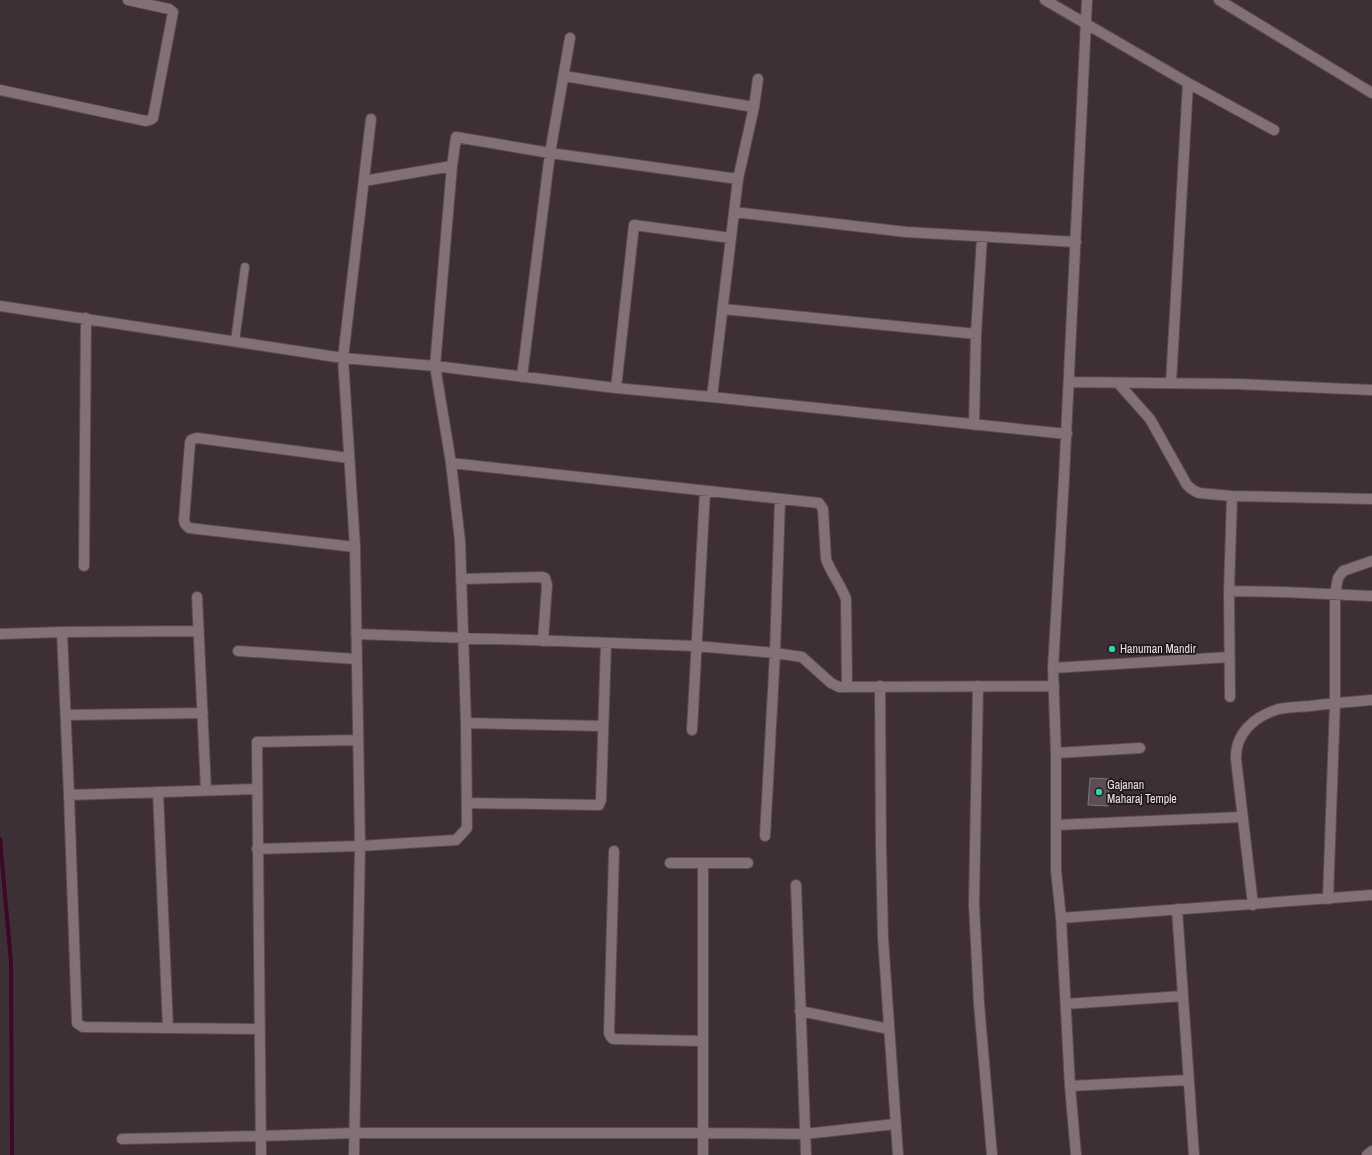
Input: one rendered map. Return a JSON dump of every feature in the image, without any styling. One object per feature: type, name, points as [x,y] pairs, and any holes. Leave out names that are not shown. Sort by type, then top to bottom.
[{"type":"street","points":[[0,90],[146,121],[153,118],[173,12],[169,9],[128,0]]},
{"type":"street","points":[[1045,0],[1188,83],[1274,130]]},
{"type":"street","points":[[1076,1155],[1070,1086],[1061,918],[1056,870],[1054,668],[1067,434],[1087,0]]},
{"type":"street","points":[[1219,0],[1372,93]]},
{"type":"street","points":[[522,377],[550,153],[570,38]]},
{"type":"street","points":[[564,76],[754,107]]},
{"type":"street","points":[[712,397],[738,179],[754,107],[758,79]]},
{"type":"street","points":[[1171,383],[1188,83]]},
{"type":"street","points":[[354,1155],[360,846],[355,547],[343,358],[371,119]]},
{"type":"street","points":[[258,849],[360,846],[456,840],[467,828],[466,723],[460,541],[451,463],[435,366],[452,166],[456,137],[550,153],[738,179]]},
{"type":"street","points":[[364,182],[452,166]]},
{"type":"street","points":[[734,212],[906,232],[1076,242]]},
{"type":"street","points":[[616,388],[634,225],[731,238]]},
{"type":"street","points":[[974,425],[976,334],[982,237]]},
{"type":"street","points":[[0,306],[343,358],[435,366],[616,388],[1067,434]]},
{"type":"street","points":[[723,310],[976,334]]},
{"type":"street","points":[[84,566],[86,318]]},
{"type":"street","points":[[1069,382],[1237,384],[1372,390]]},
{"type":"street","points":[[1118,383],[1150,419],[1190,489],[1199,493],[1232,496],[1372,499]]},
{"type":"street","points":[[349,458],[194,438],[190,443],[184,520],[185,524],[189,528],[355,547]]},
{"type":"street","points":[[451,463],[819,503],[823,509],[826,559],[846,599],[847,686]]},
{"type":"street","points":[[692,730],[705,491]]},
{"type":"street","points":[[1230,697],[1229,591],[1232,496]]},
{"type":"street","points":[[766,836],[775,653],[780,499]]},
{"type":"street","points":[[1328,899],[1334,702],[1335,594],[1338,578],[1343,571],[1372,561]]},
{"type":"street","points":[[461,578],[545,578],[547,585],[543,641]]},
{"type":"street","points":[[1229,591],[1372,596]]},
{"type":"street","points":[[197,597],[200,631],[206,790]]},
{"type":"street","points":[[0,634],[200,631]]},
{"type":"street","points":[[62,632],[77,1023],[79,1026],[83,1027],[260,1029]]},
{"type":"street","points":[[356,634],[696,646],[775,653],[802,657],[834,685],[847,686],[1054,686]]},
{"type":"street","points":[[466,803],[599,805],[606,643]]},
{"type":"street","points":[[238,652],[356,659]]},
{"type":"street","points":[[1054,668],[1229,657]]},
{"type":"street","points":[[880,686],[883,938],[898,1155]]},
{"type":"street","points":[[978,686],[974,918],[979,1004],[992,1155]]},
{"type":"street","points":[[1252,905],[1236,750],[1245,729],[1253,721],[1279,709],[1334,702],[1372,700]]},
{"type":"street","points":[[66,715],[203,713]]},
{"type":"street","points":[[466,723],[603,726]]},
{"type":"street","points":[[261,1155],[257,742],[358,740]]},
{"type":"street","points":[[1056,753],[1140,748]]},
{"type":"street","points":[[69,795],[257,789]]},
{"type":"street","points":[[158,792],[168,1028]]},
{"type":"street","points":[[1056,825],[1242,816]]},
{"type":"street","points":[[614,851],[611,1037],[614,1039],[703,1041]]},
{"type":"street","points":[[670,863],[748,863]]},
{"type":"street","points":[[703,863],[703,1155]]},
{"type":"street","points":[[796,885],[806,1155]]},
{"type":"street","points":[[1061,918],[1372,895]]},
{"type":"street","points":[[1177,909],[1194,1155]]},
{"type":"street","points":[[1066,1004],[1183,996]]},
{"type":"street","points":[[800,1011],[889,1029]]},
{"type":"street","points":[[1070,1086],[1189,1080]]},
{"type":"street","points":[[122,1139],[354,1133],[805,1134],[895,1124]]},
{"type":"street","points":[[1367,1155],[1372,1151]]},
{"type":"lane","points":[[235,341],[244,267]]},
{"type":"building","name":"Gajanan Maharaj Temple","points":[[1090,778],[1109,779],[1108,806],[1088,805]]},
{"type":"waterway","points":[[0,839],[11,962],[12,1155]]},
{"type":"place","name":"Hanuman Mandir","points":[[1112,649]]},
{"type":"place","name":"Gajanan Maharaj Temple","points":[[1099,792]]}]
